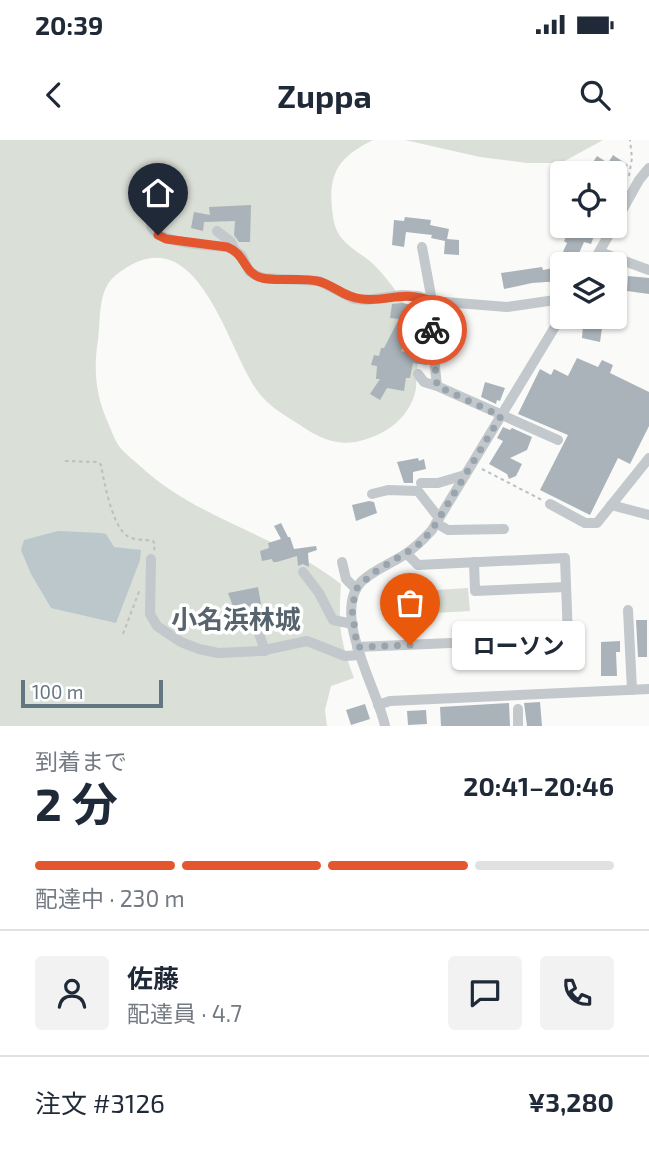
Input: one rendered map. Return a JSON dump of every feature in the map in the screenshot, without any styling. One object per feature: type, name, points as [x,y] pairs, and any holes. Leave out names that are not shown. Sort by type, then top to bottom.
[{"type":"street","points":[[627,202],[649,167]]},
{"type":"street","points":[[151,226],[154,232],[166,239],[235,250],[242,256],[249,271],[264,278],[319,281],[354,299],[402,295],[418,296],[432,301],[507,307],[550,301]]},
{"type":"street","points":[[217,231],[231,242],[235,250]]},
{"type":"street","points":[[600,252],[607,238]]},
{"type":"street","points":[[422,247],[432,301],[437,386]]},
{"type":"street","points":[[627,262],[649,270]]},
{"type":"street","points":[[385,726],[358,651],[352,601],[356,589],[373,573],[417,546],[438,521],[554,329]]},
{"type":"street","points":[[414,346],[433,351]]},
{"type":"street","points":[[418,374],[424,382],[558,440]]},
{"type":"street","points":[[550,505],[591,524],[597,523],[649,458]]},
{"type":"street","points":[[421,483],[438,483],[465,475]]},
{"type":"street","points":[[372,494],[397,490],[418,491],[438,521],[448,530],[504,529]]},
{"type":"street","points":[[611,505],[649,515]]},
{"type":"street","points":[[151,559],[149,605],[150,614],[157,626],[181,642],[218,653],[265,651],[307,641],[345,656],[358,651],[568,638],[565,558],[418,565],[407,554]]},
{"type":"street","points":[[342,562],[346,579],[356,589]]},
{"type":"street","points":[[474,562],[475,591],[566,587]]},
{"type":"street","points":[[303,572],[333,621],[353,624]]},
{"type":"street","points":[[628,610],[632,690]]},
{"type":"street","points":[[253,616],[265,651]]},
{"type":"street","points":[[378,705],[390,701],[649,689]]},
{"type":"street","points":[[517,709],[518,726]]},
{"type":"path","points":[[630,140],[632,158],[628,186],[632,193]]},
{"type":"path","points":[[65,461],[98,462],[101,465],[109,499],[122,532],[132,538],[153,541],[155,544],[151,559]]},
{"type":"path","points":[[472,464],[550,505]]},
{"type":"path","points":[[123,634],[142,584]]},
{"type":"shaded area","points":[[0,140],[373,140],[353,152],[339,166],[331,195],[335,226],[340,236],[384,275],[404,303],[417,329],[418,358],[414,396],[407,410],[391,427],[367,439],[349,443],[332,441],[315,434],[279,411],[256,389],[204,291],[187,271],[167,259],[144,260],[110,281],[101,305],[97,351],[96,373],[101,404],[121,449],[163,485],[187,500],[292,552],[341,584],[341,632],[354,678],[331,686],[325,710],[327,726],[0,726]]},
{"type":"shaded area","points":[[405,140],[603,140],[565,161],[527,163],[480,157]]},
{"type":"shaded area","points":[[58,531],[106,534],[114,547],[141,550],[140,560],[116,623],[51,608],[31,574],[21,550],[24,540]]},
{"type":"shaded area","points":[[468,588],[470,611],[436,613],[435,590]]},
{"type":"building","points":[[613,155],[622,161],[609,161]]},
{"type":"building","points":[[251,205],[250,242],[239,242],[234,235],[235,221],[204,222],[203,231],[191,228],[194,212],[210,215],[209,207]]},
{"type":"building","points":[[405,217],[431,220],[430,225],[449,229],[447,239],[459,240],[459,255],[444,254],[445,241],[431,238],[432,235],[406,232],[404,247],[392,245],[394,220],[404,221]]},
{"type":"building","points":[[566,238],[593,238],[591,244],[584,242],[580,252],[563,252],[567,243],[564,241]]},
{"type":"building","points":[[542,267],[543,270],[550,269],[550,282],[504,289],[501,273]]},
{"type":"building","points":[[628,276],[649,278],[649,294],[627,291]]},
{"type":"building","points":[[392,304],[424,307],[425,325],[415,324],[401,351],[426,357],[427,365],[413,363],[404,391],[387,388],[380,400],[370,394],[380,379],[376,379],[377,366],[371,365],[374,355],[379,356],[399,319],[390,318]]},
{"type":"building","points":[[583,329],[602,329],[600,342],[582,338]]},
{"type":"building","points":[[577,358],[598,367],[602,360],[613,365],[610,373],[649,392],[649,426],[630,464],[618,458],[590,515],[540,490],[568,435],[518,414],[540,369],[551,375],[554,369],[568,376]]},
{"type":"building","points":[[485,382],[505,388],[496,404],[481,397]]},
{"type":"building","points":[[503,427],[532,437],[527,450],[510,458],[522,464],[516,476],[509,479],[507,474],[489,464],[503,441],[497,438]]},
{"type":"building","points":[[418,458],[419,461],[424,459],[426,469],[413,472],[413,483],[404,483],[397,462]]},
{"type":"building","points":[[374,502],[377,513],[356,521],[352,505]]},
{"type":"building","points":[[281,523],[294,549],[316,546],[317,550],[308,553],[309,567],[303,564],[298,566],[297,556],[277,562],[272,559],[262,561],[260,551],[269,548],[268,543],[281,539],[274,526]]},
{"type":"building","points":[[258,587],[261,604],[234,609],[228,593]]},
{"type":"building","points":[[411,598],[413,614],[383,615],[383,601]]},
{"type":"building","points":[[636,620],[647,620],[647,657],[638,657]]},
{"type":"building","points":[[620,641],[620,652],[616,652],[617,676],[601,676],[601,642]]},
{"type":"building","points":[[540,702],[542,726],[527,726],[524,703]]},
{"type":"building","points":[[509,703],[510,726],[441,726],[440,707]]},
{"type":"building","points":[[365,704],[370,719],[351,725],[346,710]]},
{"type":"building","points":[[426,710],[427,724],[408,725],[407,711]]},
{"type":"way so far","points":[[410,645],[357,647],[352,609],[355,592],[365,578],[407,554],[432,530],[501,416],[437,386],[432,330]]},
{"type":"place","name":"ローソン","points":[[410,645]]},
{"type":"district","name":"小名浜林城","points":[[236,618]]},
{"type":"route","points":[[158,235],[166,239],[235,250],[242,256],[249,271],[264,278],[319,281],[354,299],[418,296],[432,301],[432,330]]}]
